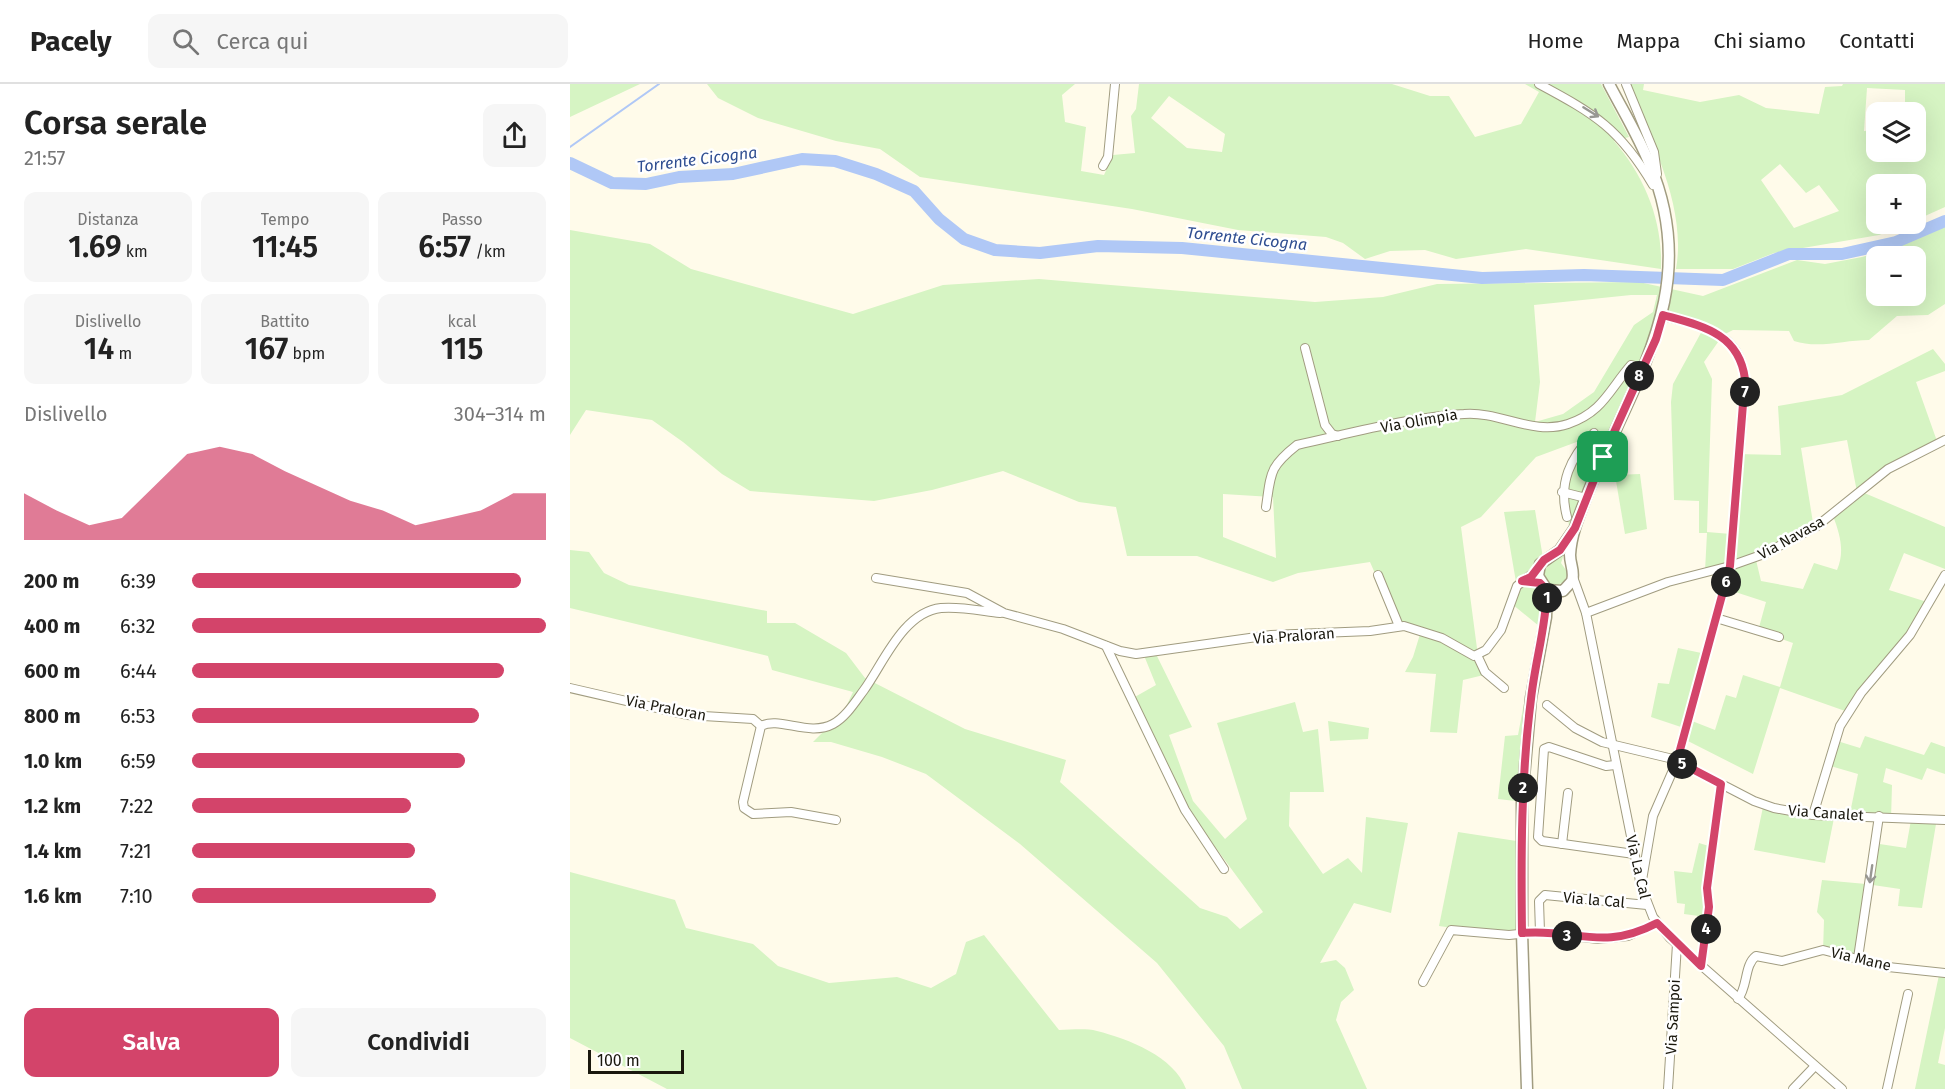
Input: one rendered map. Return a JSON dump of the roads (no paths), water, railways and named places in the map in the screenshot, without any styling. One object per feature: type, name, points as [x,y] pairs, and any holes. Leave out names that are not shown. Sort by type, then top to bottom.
[{"type":"main road","points":[[1570,564],[1575,528],[1643,368],[1663,315],[1667,294],[1669,254],[1659,195],[1651,166],[1609,84]]},
{"type":"main road","points":[[1527,1089],[1522,933],[1523,779],[1531,698],[1546,617],[1544,587],[1538,569],[1544,560],[1554,556],[1575,528]]},
{"type":"main road","points":[[1546,617],[1574,576],[1566,559],[1554,556]]},
{"type":"main road","points":[[1544,587],[1563,590]]},
{"type":"street","points":[[1103,166],[1108,157],[1115,84]]},
{"type":"street","points":[[1539,84],[1587,110],[1610,126],[1631,150],[1659,195]]},
{"type":"street","points":[[1626,84],[1654,152],[1659,195]]},
{"type":"street","points":[[1641,886],[1653,816],[1677,761],[1730,566],[1745,386],[1743,365],[1732,345],[1721,335],[1700,325],[1663,315]]},
{"type":"street","points":[[1305,348],[1325,425],[1332,434],[1338,436]]},
{"type":"street","name":"Via Olimpia","points":[[1338,436],[1464,414],[1530,426],[1561,426],[1582,417],[1604,403],[1631,365],[1643,368]]},
{"type":"street","points":[[1567,518],[1562,492],[1575,457],[1594,433]]},
{"type":"street","points":[[1266,507],[1276,461],[1297,445],[1338,436]]},
{"type":"street","name":"Via Navasa","points":[[1586,613],[1668,582],[1730,566],[1764,554],[1806,532],[1888,470],[1945,440]]},
{"type":"street","points":[[1562,492],[1586,498]]},
{"type":"street","points":[[1477,656],[1489,647],[1501,630],[1514,591],[1522,581],[1538,569]]},
{"type":"street","points":[[1378,575],[1399,626]]},
{"type":"street","points":[[1813,815],[1840,726],[1861,693],[1911,635],[1945,575]]},
{"type":"street","name":"Via La Cal","points":[[1574,576],[1586,613],[1611,746],[1647,905],[1657,923],[1677,944],[1842,1089]]},
{"type":"street","name":"Via Praloran","points":[[876,578],[967,593],[1004,613]]},
{"type":"street","points":[[1522,581],[1544,587]]},
{"type":"street","points":[[1563,590],[1577,595],[1582,602]]},
{"type":"street","name":"Via Praloran","points":[[570,687],[687,716],[753,719],[761,726],[771,723],[809,729],[833,724],[849,711],[901,634],[919,617],[940,608],[1004,613],[1063,629],[1106,646],[1136,654],[1271,635],[1370,631],[1399,626],[1415,628],[1436,635],[1468,654],[1477,656],[1482,669],[1504,688]]},
{"type":"street","points":[[1716,618],[1779,638]]},
{"type":"street","points":[[1106,646],[1185,810],[1224,869]]},
{"type":"street","name":"Via Canalet","points":[[1547,705],[1575,728],[1611,746],[1677,761],[1764,805],[1813,815],[1945,820]]},
{"type":"street","points":[[761,726],[752,758],[743,802],[744,808],[753,814],[791,812],[836,820]]},
{"type":"street","points":[[1616,765],[1607,766],[1549,747],[1544,749],[1538,837],[1542,841],[1634,854]]},
{"type":"street","points":[[1701,966],[1709,907],[1707,888],[1721,784]]},
{"type":"street","points":[[1562,844],[1568,793]]},
{"type":"street","points":[[1858,958],[1879,816]]},
{"type":"street","name":"Via la Cal","points":[[1540,932],[1539,901],[1545,895],[1647,905]]},
{"type":"street","points":[[1423,982],[1451,930],[1478,934],[1540,932],[1598,939],[1628,936],[1657,923]]},
{"type":"street","name":"Via Sampoi","points":[[1668,1089],[1677,944]]},
{"type":"street","name":"Via Mane","points":[[1738,999],[1744,991],[1754,956],[1782,961],[1822,950],[1888,967],[1945,973]]},
{"type":"street","points":[[1887,1089],[1908,994]]},
{"type":"street","points":[[1793,1089],[1815,1066]]},
{"type":"waterway","points":[[570,147],[659,84]]},
{"type":"waterway","name":"Torrente Cicogna","points":[[570,163],[612,183],[646,184],[679,177],[733,174],[802,159],[835,161],[876,174],[914,191],[939,219],[964,239],[995,250],[1040,253],[1098,246],[1182,248],[1482,278],[1584,275],[1723,280],[1789,254],[1842,254],[1896,242],[1945,221]]}]
